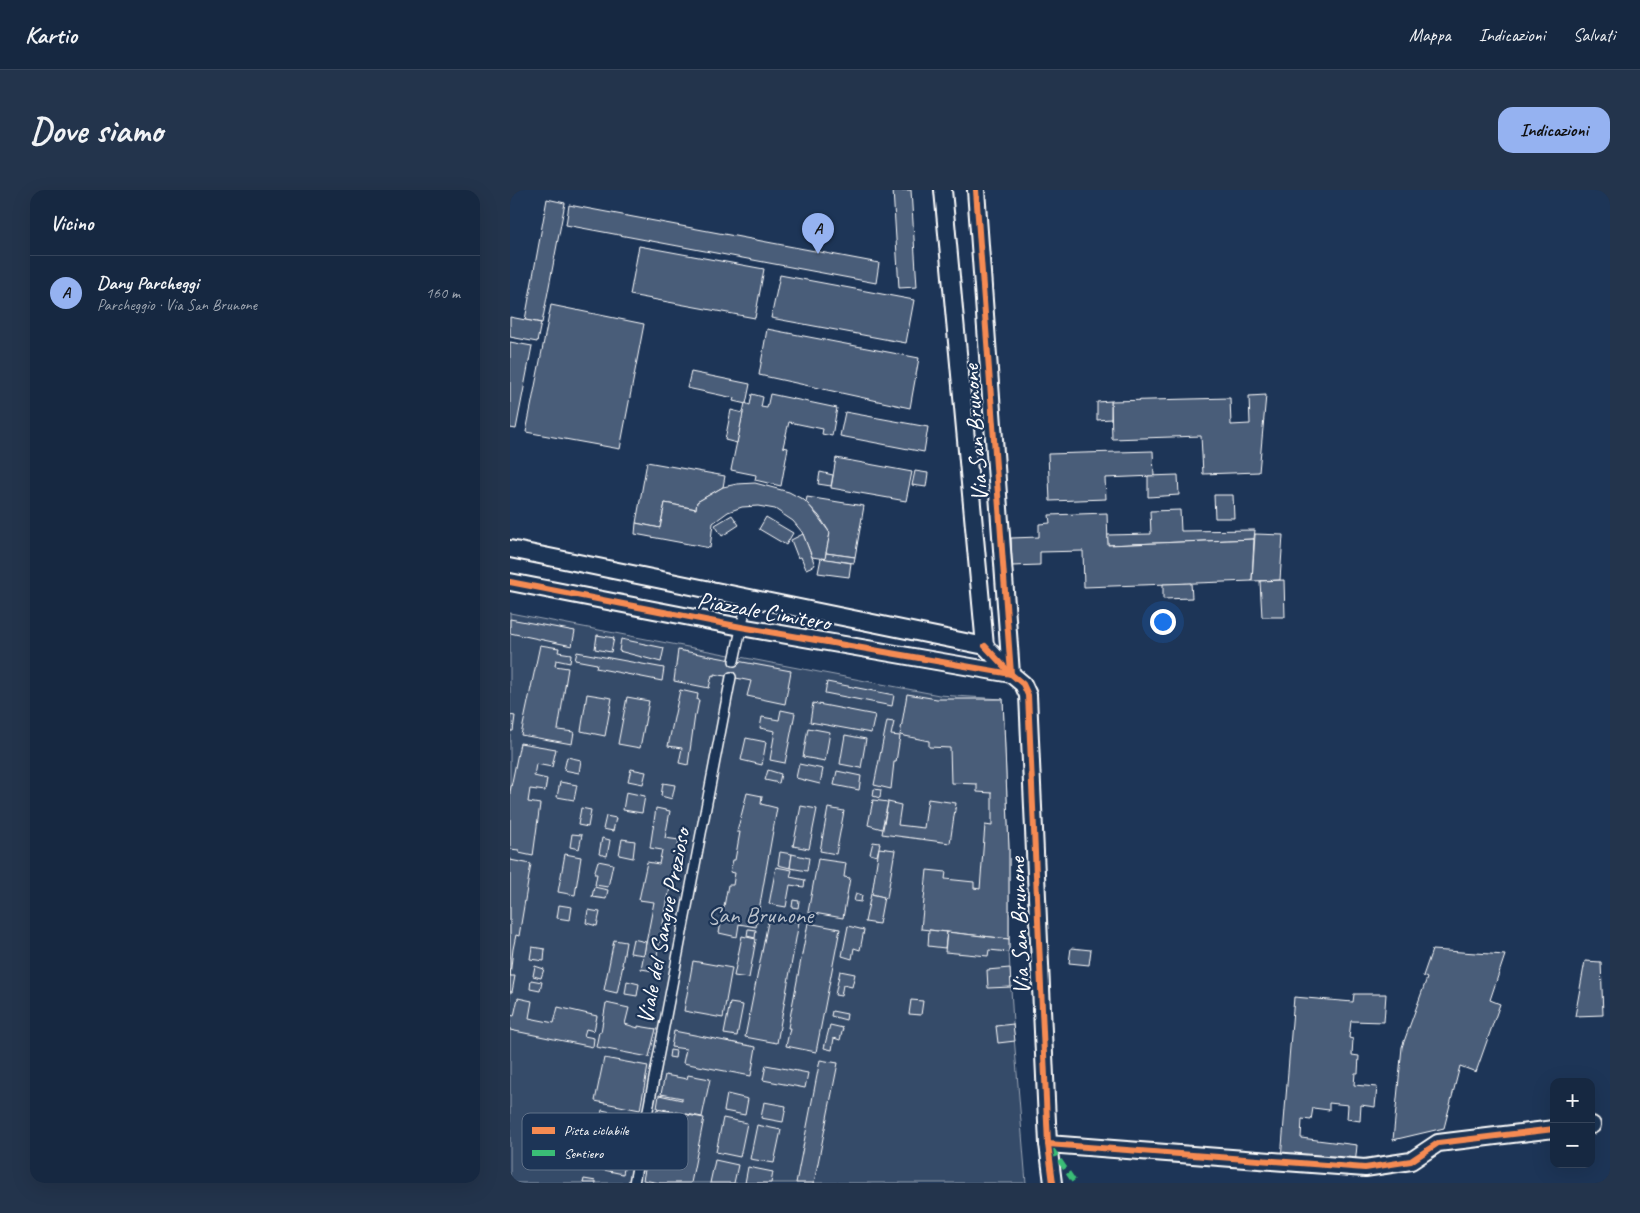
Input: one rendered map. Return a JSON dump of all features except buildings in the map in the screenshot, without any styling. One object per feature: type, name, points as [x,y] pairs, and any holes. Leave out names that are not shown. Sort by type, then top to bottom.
[{"type":"street","points":[[944,190],[985,646]]},
{"type":"street","name":"Via San Brunone","points":[[976,190],[1011,674]]},
{"type":"street","name":"Piazzale Cimitero","points":[[510,549],[985,646]]},
{"type":"street","name":"Piazzale Cimitero","points":[[510,582],[741,627],[1011,674]]},
{"type":"street","name":"Via San Brunone","points":[[985,646],[1023,684],[1028,695],[1048,1144],[1053,1183]]},
{"type":"street","points":[[1048,1144],[1365,1168],[1411,1161],[1438,1143],[1550,1130]]},
{"type":"lane","points":[[734,661],[748,597]]},
{"type":"lane","name":"Viale del Sangue Prezioso","points":[[647,1113],[731,677]]},
{"type":"lane","name":"Viale del Sangue Prezioso","points":[[634,1183],[636,1170]]},
{"type":"green space","name":"San Brunone","points":[[510,613],[939,695],[1003,699],[1009,849],[1009,952],[1026,1183],[510,1183]]},
{"type":"marked path","points":[[1051,1148],[1075,1183]]},
{"type":"cycle path","points":[[976,190],[1011,674]]},
{"type":"cycle path","points":[[510,582],[741,627],[1011,674]]},
{"type":"cycle path","points":[[985,646],[1023,684],[1028,695],[1048,1144],[1053,1183]]},
{"type":"cycle path","points":[[1048,1144],[1365,1168],[1411,1161],[1438,1143],[1550,1129]]},
{"type":"place","name":"Dany Parcheggi","points":[[818,254]]}]
